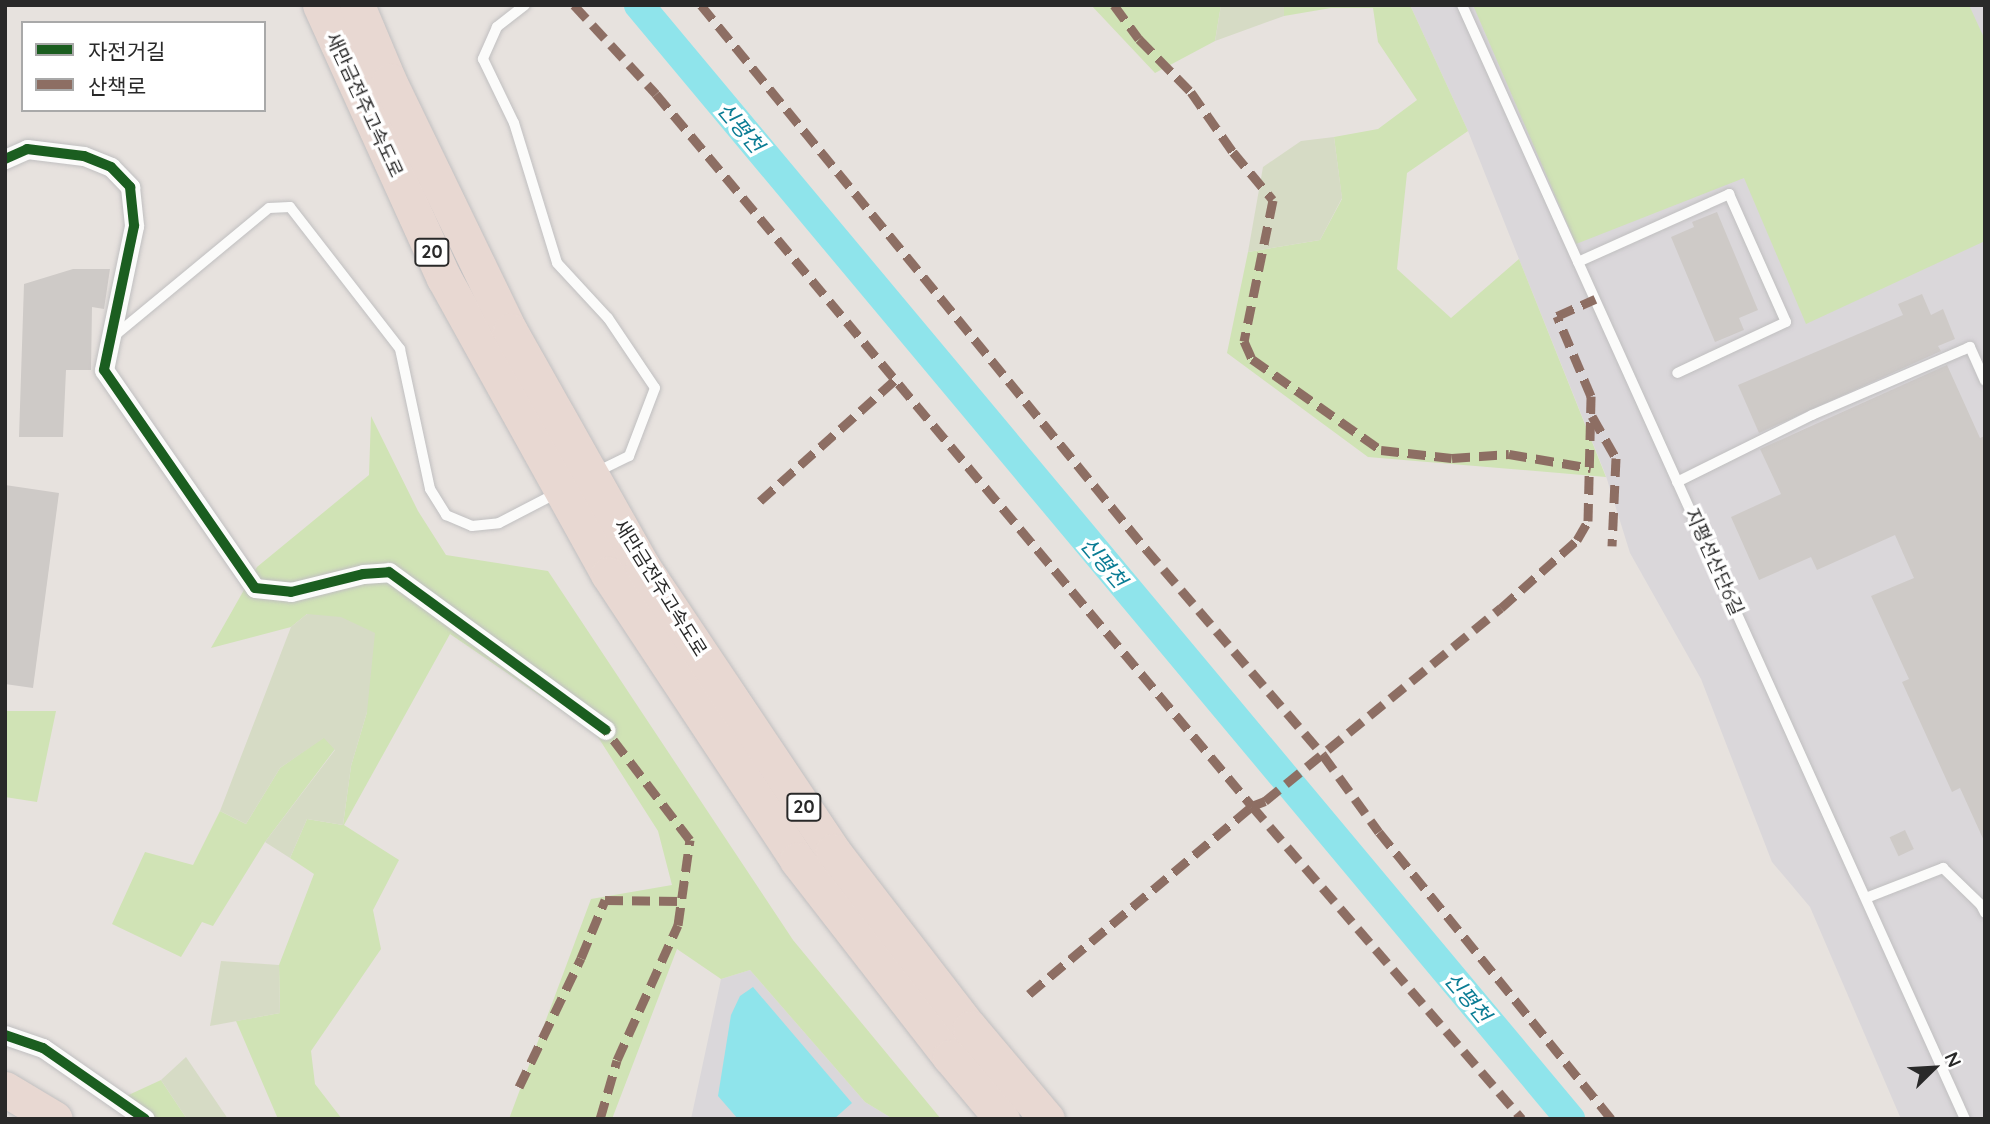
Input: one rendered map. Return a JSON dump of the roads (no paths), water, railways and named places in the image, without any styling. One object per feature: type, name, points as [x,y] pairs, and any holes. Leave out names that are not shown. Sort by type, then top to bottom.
[{"type":"highway","name":"새만금전주고속도로","points":[[320,5],[444,278],[577,483],[643,567],[833,851],[970,1028],[1047,1119]]},
{"type":"highway","name":"새만금전주고속도로","points":[[357,5],[389,81],[510,331],[577,483],[608,574],[797,860],[950,1058],[1002,1119]]},
{"type":"highway","points":[[5,1089],[55,1119]]},
{"type":"street","points":[[5,159],[27,149],[84,156],[111,167],[130,187],[134,226],[104,370],[255,589],[291,592],[363,574],[389,572],[606,730]]},
{"type":"street","points":[[5,1035],[43,1048],[145,1119]]},
{"type":"lane","points":[[110,340],[269,208],[290,207],[400,349],[430,489],[446,515],[472,526],[499,523],[629,456],[655,388],[608,317],[557,264],[514,123],[483,59],[497,27],[526,5]]},
{"type":"lane","name":"지평선산단6길","points":[[1462,5],[1965,1119]]},
{"type":"lane","points":[[1578,262],[1729,194],[1786,322],[1677,373]]},
{"type":"lane","points":[[1678,482],[1812,415],[1970,348],[1985,381]]},
{"type":"lane","points":[[1866,898],[1943,868],[1985,913]]},
{"type":"water","points":[[753,987],[852,1103],[834,1119],[738,1119],[718,1096],[731,1015],[740,996]]},
{"type":"waterway","name":"신평천","points":[[639,5],[1570,1119]]}]
